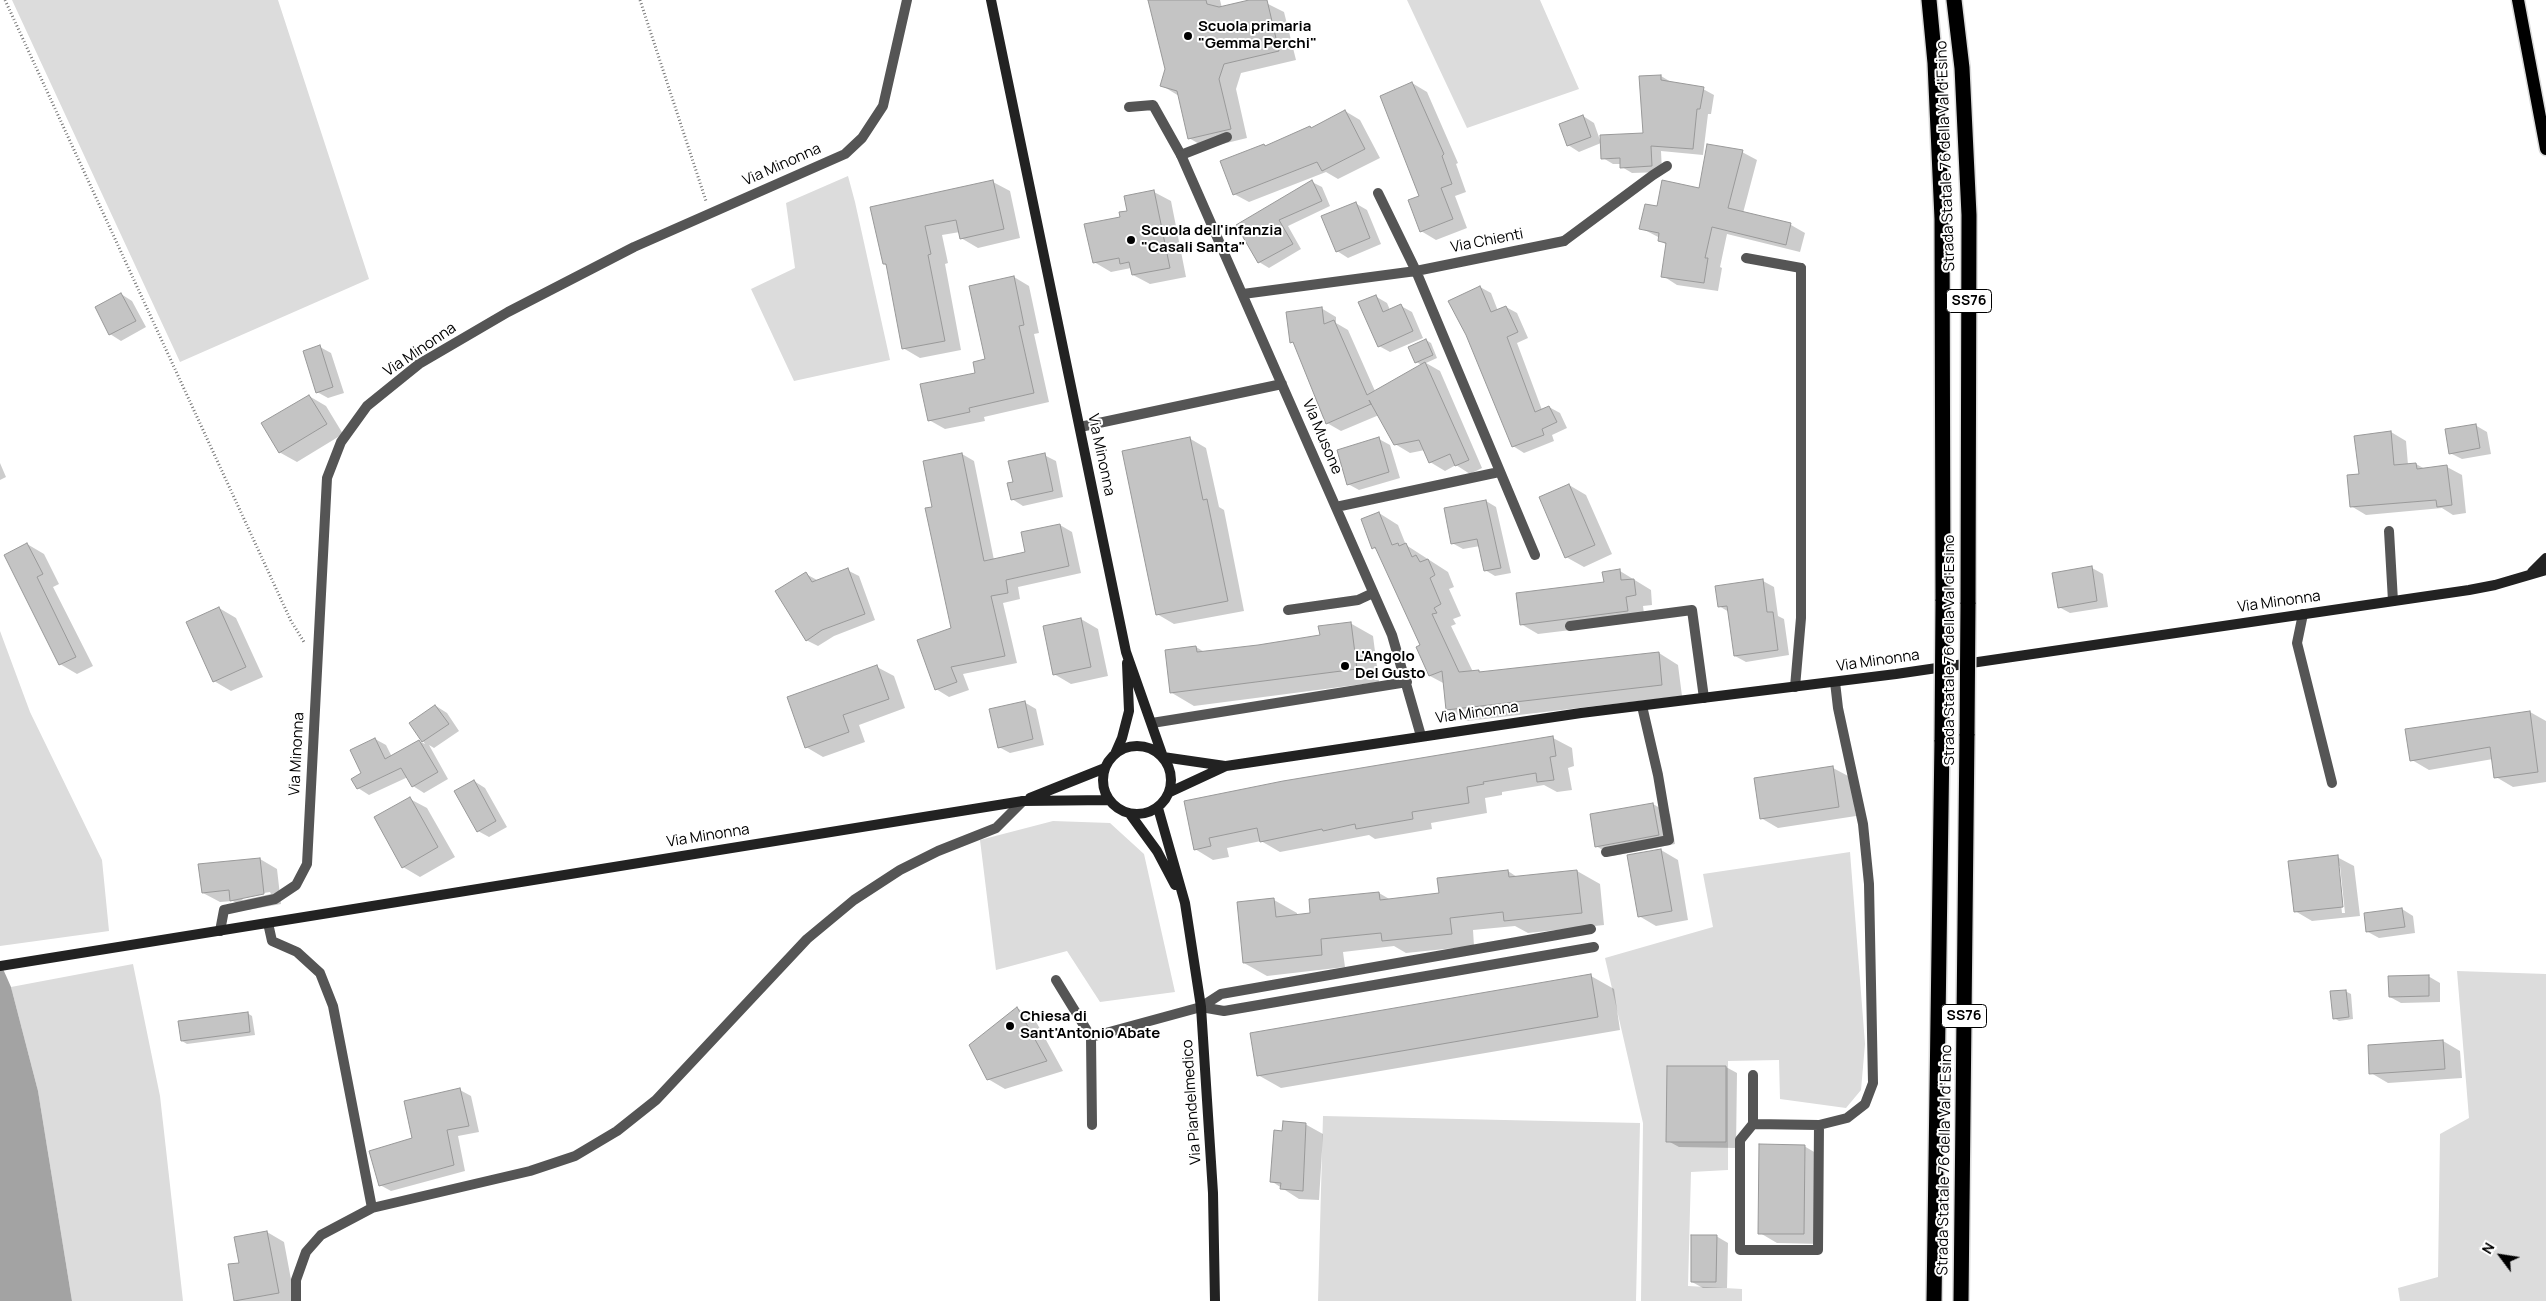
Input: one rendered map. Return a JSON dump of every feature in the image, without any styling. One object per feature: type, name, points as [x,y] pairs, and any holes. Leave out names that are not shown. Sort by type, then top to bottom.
[{"type":"highway","name":"Strada Statale 76 della Val d'Esino","points":[[1929,0],[1935,63],[1942,219],[1942,740],[1934,1299]]},
{"type":"highway","name":"Strada Statale 76 della Val d'Esino","points":[[1954,0],[1962,68],[1969,215],[1968,604],[1961,1299]]},
{"type":"main road","name":"Via Minonna","points":[[991,0],[1126,652],[1163,757],[1171,774],[1170,792]]},
{"type":"main road","points":[[2518,0],[2546,149]]},
{"type":"main road","name":"Via Minonna","points":[[2532,572],[2546,558]]},
{"type":"main road","name":"Via Minonna","points":[[1158,808],[1170,792],[1226,766],[1421,736],[1835,682],[2393,601],[2495,585],[2532,572],[2546,570]]},
{"type":"main road","name":"Via Minonna","points":[[1023,800],[1105,768],[1122,738],[1128,711],[1126,652]]},
{"type":"main road","name":"Via Minonna","points":[[1114,754],[1122,749],[1140,746],[1148,747],[1163,757],[1226,766]]},
{"type":"main road","points":[[1105,768],[1104,790],[1109,800],[1122,811],[1130,814],[1149,813],[1158,808]]},
{"type":"main road","name":"Via Minonna","points":[[0,966],[1023,800],[1109,800]]},
{"type":"main road","name":"Via Piandelmedico","points":[[1158,808],[1185,903],[1201,1008],[1213,1193],[1214,1301]]},
{"type":"main road","name":"Via Piandelmedico","points":[[1130,814],[1157,850],[1185,903]]},
{"type":"street","name":"Via Minonna","points":[[220,931],[224,910],[275,899],[296,885],[307,864],[327,478],[341,442],[367,406],[419,364],[508,312],[634,247],[845,154],[862,138],[883,106],[907,0]]},
{"type":"street","name":"Via Musone","points":[[1129,107],[1153,105],[1181,156],[1392,635],[1408,682],[1421,736]]},
{"type":"street","points":[[1181,156],[1227,137]]},
{"type":"street","name":"Via Chienti","points":[[1243,294],[1416,271],[1564,241],[1653,174],[1667,166]]},
{"type":"street","points":[[1378,193],[1416,271],[1535,555]]},
{"type":"street","points":[[1746,258],[1801,268],[1801,618],[1795,687]]},
{"type":"street","points":[[1080,427],[1282,384]]},
{"type":"street","points":[[1336,507],[1499,472]]},
{"type":"street","points":[[2389,531],[2393,601]]},
{"type":"street","points":[[1288,610],[1358,600],[1374,593]]},
{"type":"street","points":[[1570,626],[1692,610],[1704,698]]},
{"type":"street","points":[[2303,614],[2297,643],[2332,783]]},
{"type":"street","points":[[1152,723],[1408,682]]},
{"type":"street","points":[[1753,1124],[1819,1124],[1847,1118],[1865,1104],[1873,1083],[1869,884],[1863,824],[1838,708],[1835,682]]},
{"type":"street","points":[[1606,852],[1669,840],[1658,775],[1642,706]]},
{"type":"street","points":[[296,1301],[296,1280],[306,1252],[321,1235],[372,1208],[530,1171],[574,1156],[617,1131],[656,1100],[807,939],[854,900],[900,870],[938,851],[996,828],[1023,800]]},
{"type":"street","points":[[268,923],[272,941],[297,952],[320,973],[333,1006],[372,1208]]},
{"type":"street","points":[[1091,1036],[1201,1008],[1221,994],[1590,929]]},
{"type":"street","points":[[1201,1008],[1224,1011],[1594,947]]},
{"type":"street","points":[[1056,980],[1091,1036],[1092,1125]]},
{"type":"street","points":[[1753,1075],[1753,1124],[1740,1140],[1740,1250],[1818,1250],[1819,1124]]},
{"type":"path","points":[[5,0],[291,621],[317,664]]},
{"type":"path","points":[[640,0],[710,214]]},
{"type":"shaded area","points":[[12,0],[278,0],[369,279],[180,362]]},
{"type":"shaded area","points":[[1407,0],[1540,0],[1579,89],[1467,128]]},
{"type":"shaded area","points":[[848,176],[890,360],[794,381],[751,289],[795,268],[786,203]]},
{"type":"shaded area","points":[[0,631],[30,712],[102,860],[109,931],[0,946]]},
{"type":"shaded area","points":[[1053,821],[1110,823],[1144,854],[1175,992],[1100,1002],[1067,951],[996,970],[980,840]]},
{"type":"shaded area","points":[[1850,852],[1865,1044],[1861,1090],[1846,1108],[1780,1099],[1779,1060],[1728,1061],[1728,1170],[1691,1172],[1688,1286],[1742,1289],[1742,1301],[1641,1301],[1643,1123],[1605,958],[1713,927],[1703,874]]},
{"type":"shaded area","points":[[0,962],[11,987],[38,1091],[72,1301],[0,1301]]},
{"type":"shaded area","points":[[133,964],[160,1096],[183,1301],[72,1301],[38,1091],[11,987]]},
{"type":"shaded area","points":[[2457,971],[2546,974],[2546,1301],[2400,1301],[2398,1288],[2438,1277],[2440,1134],[2469,1118]]},
{"type":"shaded area","points":[[1323,1116],[1640,1123],[1636,1301],[1318,1301]]},
{"type":"building","points":[[1148,0],[1206,0],[1207,4],[1219,7],[1249,0],[1267,0],[1279,51],[1224,64],[1219,79],[1231,129],[1188,139],[1177,91],[1160,86],[1165,69]]},
{"type":"building","points":[[1661,75],[1661,80],[1704,87],[1700,109],[1697,109],[1693,149],[1651,146],[1652,166],[1620,168],[1620,158],[1601,159],[1600,135],[1643,133],[1639,76]]},
{"type":"building","points":[[1412,82],[1444,154],[1442,156],[1452,184],[1441,188],[1453,219],[1420,232],[1408,200],[1419,196],[1380,96]]},
{"type":"building","points":[[1345,110],[1365,149],[1322,171],[1317,162],[1233,195],[1220,161],[1264,144],[1265,146],[1310,126],[1311,128]]},
{"type":"building","points":[[1583,115],[1591,137],[1567,146],[1559,124]]},
{"type":"building","points":[[1707,144],[1743,150],[1728,208],[1791,223],[1786,245],[1712,227],[1705,258],[1708,258],[1704,283],[1661,277],[1666,243],[1658,241],[1659,233],[1639,229],[1645,204],[1657,206],[1662,180],[1699,188]]},
{"type":"building","points":[[993,180],[1004,229],[960,239],[956,220],[925,226],[931,254],[928,255],[945,341],[902,349],[886,264],[883,264],[870,207]]},
{"type":"building","points":[[1312,180],[1322,201],[1279,220],[1293,244],[1258,263],[1236,225]]},
{"type":"building","points":[[1154,190],[1170,268],[1132,275],[1129,262],[1120,264],[1119,258],[1093,263],[1084,224],[1120,217],[1119,212],[1127,211],[1124,196]]},
{"type":"building","points":[[1356,202],[1370,238],[1336,252],[1321,216]]},
{"type":"building","points":[[1014,276],[1024,325],[1019,326],[1034,393],[969,408],[970,412],[928,421],[920,384],[975,373],[973,362],[985,359],[969,286]]},
{"type":"building","points":[[1480,286],[1491,312],[1506,306],[1518,332],[1507,337],[1535,412],[1549,406],[1557,422],[1542,429],[1544,435],[1512,447],[1466,335],[1448,301]]},
{"type":"building","points":[[121,293],[136,321],[109,335],[95,307]]},
{"type":"building","points":[[1376,295],[1383,312],[1401,304],[1413,331],[1378,347],[1358,302]]},
{"type":"building","points":[[1322,307],[1324,324],[1334,320],[1367,395],[1425,362],[1469,460],[1455,466],[1450,454],[1429,463],[1419,440],[1394,445],[1369,400],[1371,404],[1326,424],[1293,342],[1290,343],[1286,312]]},
{"type":"building","points":[[1426,339],[1433,355],[1415,363],[1408,347]]},
{"type":"building","points":[[320,345],[333,387],[316,393],[303,351]]},
{"type":"building","points":[[309,395],[327,424],[279,453],[261,423]]},
{"type":"building","points":[[2476,424],[2480,448],[2449,454],[2445,429]]},
{"type":"building","points":[[2391,431],[2394,465],[2416,463],[2417,469],[2447,465],[2452,505],[2437,507],[2436,500],[2350,507],[2347,475],[2359,474],[2354,436]]},
{"type":"building","points":[[1190,437],[1203,500],[1207,499],[1228,601],[1156,615],[1122,451]]},
{"type":"building","points":[[1379,437],[1389,472],[1347,485],[1337,450]]},
{"type":"building","points":[[962,453],[984,561],[1025,552],[1021,532],[1060,524],[1069,566],[1006,580],[1008,593],[991,596],[1005,656],[951,667],[957,682],[935,690],[917,640],[951,628],[925,508],[932,507],[923,461]]},
{"type":"building","points":[[1045,453],[1053,491],[1011,500],[1007,483],[1013,482],[1008,461]]},
{"type":"building","points":[[1569,484],[1595,545],[1565,558],[1539,497]]},
{"type":"building","points":[[1486,500],[1501,568],[1484,571],[1477,539],[1451,544],[1444,508]]},
{"type":"building","points":[[1379,512],[1392,545],[1398,543],[1399,546],[1406,543],[1412,557],[1416,555],[1420,562],[1428,559],[1435,575],[1430,578],[1441,604],[1434,608],[1437,613],[1432,614],[1459,672],[1479,670],[1479,672],[1659,652],[1662,685],[1446,710],[1442,671],[1429,676],[1416,647],[1420,645],[1375,547],[1372,549],[1361,519]]},
{"type":"building","points":[[27,543],[43,574],[37,577],[76,657],[59,665],[4,555]]},
{"type":"building","points":[[2092,566],[2097,601],[2058,608],[2052,573]]},
{"type":"building","points":[[848,568],[865,614],[822,630],[806,641],[775,591],[806,572],[812,582]]},
{"type":"building","points":[[1620,569],[1621,580],[1634,579],[1636,595],[1626,597],[1628,611],[1520,625],[1516,593],[1604,582],[1602,572]]},
{"type":"building","points":[[1763,579],[1767,612],[1773,612],[1778,650],[1734,656],[1727,606],[1718,607],[1715,586]]},
{"type":"building","points":[[219,607],[246,667],[213,682],[186,622]]},
{"type":"building","points":[[1081,618],[1091,667],[1053,675],[1043,626]]},
{"type":"building","points":[[1351,622],[1357,669],[1170,693],[1165,650],[1196,646],[1197,652],[1258,645],[1320,635],[1318,626]]},
{"type":"building","points":[[877,665],[889,699],[843,715],[849,732],[805,748],[787,697]]},
{"type":"building","points":[[1025,701],[1033,739],[998,748],[989,709]]},
{"type":"building","points":[[435,705],[449,724],[422,742],[409,723]]},
{"type":"building","points":[[2530,711],[2538,772],[2494,778],[2490,747],[2410,761],[2405,729]]},
{"type":"building","points":[[1553,736],[1556,756],[1550,757],[1554,780],[1537,782],[1536,773],[1483,782],[1484,784],[1467,787],[1469,803],[1412,812],[1413,819],[1356,829],[1355,824],[1260,842],[1257,828],[1209,838],[1211,846],[1194,850],[1184,801],[1283,781]]},
{"type":"building","points":[[375,738],[385,759],[419,740],[438,772],[412,787],[401,768],[357,789],[351,779],[361,773],[350,750]]},
{"type":"building","points":[[1833,766],[1839,807],[1760,819],[1754,778]]},
{"type":"building","points":[[474,780],[496,821],[477,832],[454,791]]},
{"type":"building","points":[[410,797],[438,847],[402,868],[374,817]]},
{"type":"building","points":[[1653,803],[1659,835],[1595,847],[1590,814]]},
{"type":"building","points":[[1661,849],[1672,911],[1638,917],[1627,855]]},
{"type":"building","points":[[2338,855],[2343,907],[2294,912],[2288,861]]},
{"type":"building","points":[[260,858],[264,894],[230,901],[229,890],[202,893],[198,864]]},
{"type":"building","points":[[1508,870],[1509,877],[1577,870],[1582,913],[1504,921],[1503,912],[1450,918],[1452,934],[1382,941],[1381,933],[1321,939],[1322,955],[1243,963],[1237,902],[1274,898],[1276,917],[1310,913],[1309,899],[1379,892],[1380,900],[1439,893],[1437,878]]},
{"type":"building","points":[[2402,908],[2405,927],[2366,932],[2364,913]]},
{"type":"building","points":[[1591,974],[1598,1017],[1257,1076],[1250,1033]]},
{"type":"building","points":[[2429,975],[2429,996],[2389,997],[2388,976]]},
{"type":"building","points":[[2346,990],[2349,1017],[2333,1019],[2330,991]]},
{"type":"building","name":"Chiesa di Sant'Antonio Abate","points":[[1017,1007],[1047,1061],[987,1080],[969,1045]]},
{"type":"building","points":[[248,1012],[250,1032],[181,1041],[178,1021]]},
{"type":"building","points":[[2443,1040],[2445,1069],[2369,1074],[2368,1045]]},
{"type":"building","points":[[1667,1066],[1726,1066],[1726,1142],[1666,1142]]},
{"type":"building","points":[[460,1088],[469,1126],[447,1130],[454,1165],[379,1186],[369,1151],[412,1138],[404,1101]]},
{"type":"building","points":[[1283,1121],[1306,1123],[1303,1191],[1280,1189],[1281,1183],[1270,1182],[1274,1130],[1282,1131]]},
{"type":"building","points":[[1759,1144],[1805,1145],[1804,1234],[1758,1234]]},
{"type":"building","points":[[267,1231],[279,1293],[234,1301],[228,1264],[239,1263],[234,1237]]},
{"type":"building","points":[[1691,1235],[1717,1235],[1716,1282],[1691,1282]]},
{"type":"place","name":"Scuola primaria \"Gemma Perchi\"","points":[[1188,36]]},
{"type":"place","name":"Scuola dell'infanzia \"Casali Santa\"","points":[[1131,240]]},
{"type":"place","name":"L'Angolo Del Gusto","points":[[1345,666]]},
{"type":"place","name":"Chiesa di Sant'Antonio Abate","points":[[1010,1026]]}]
